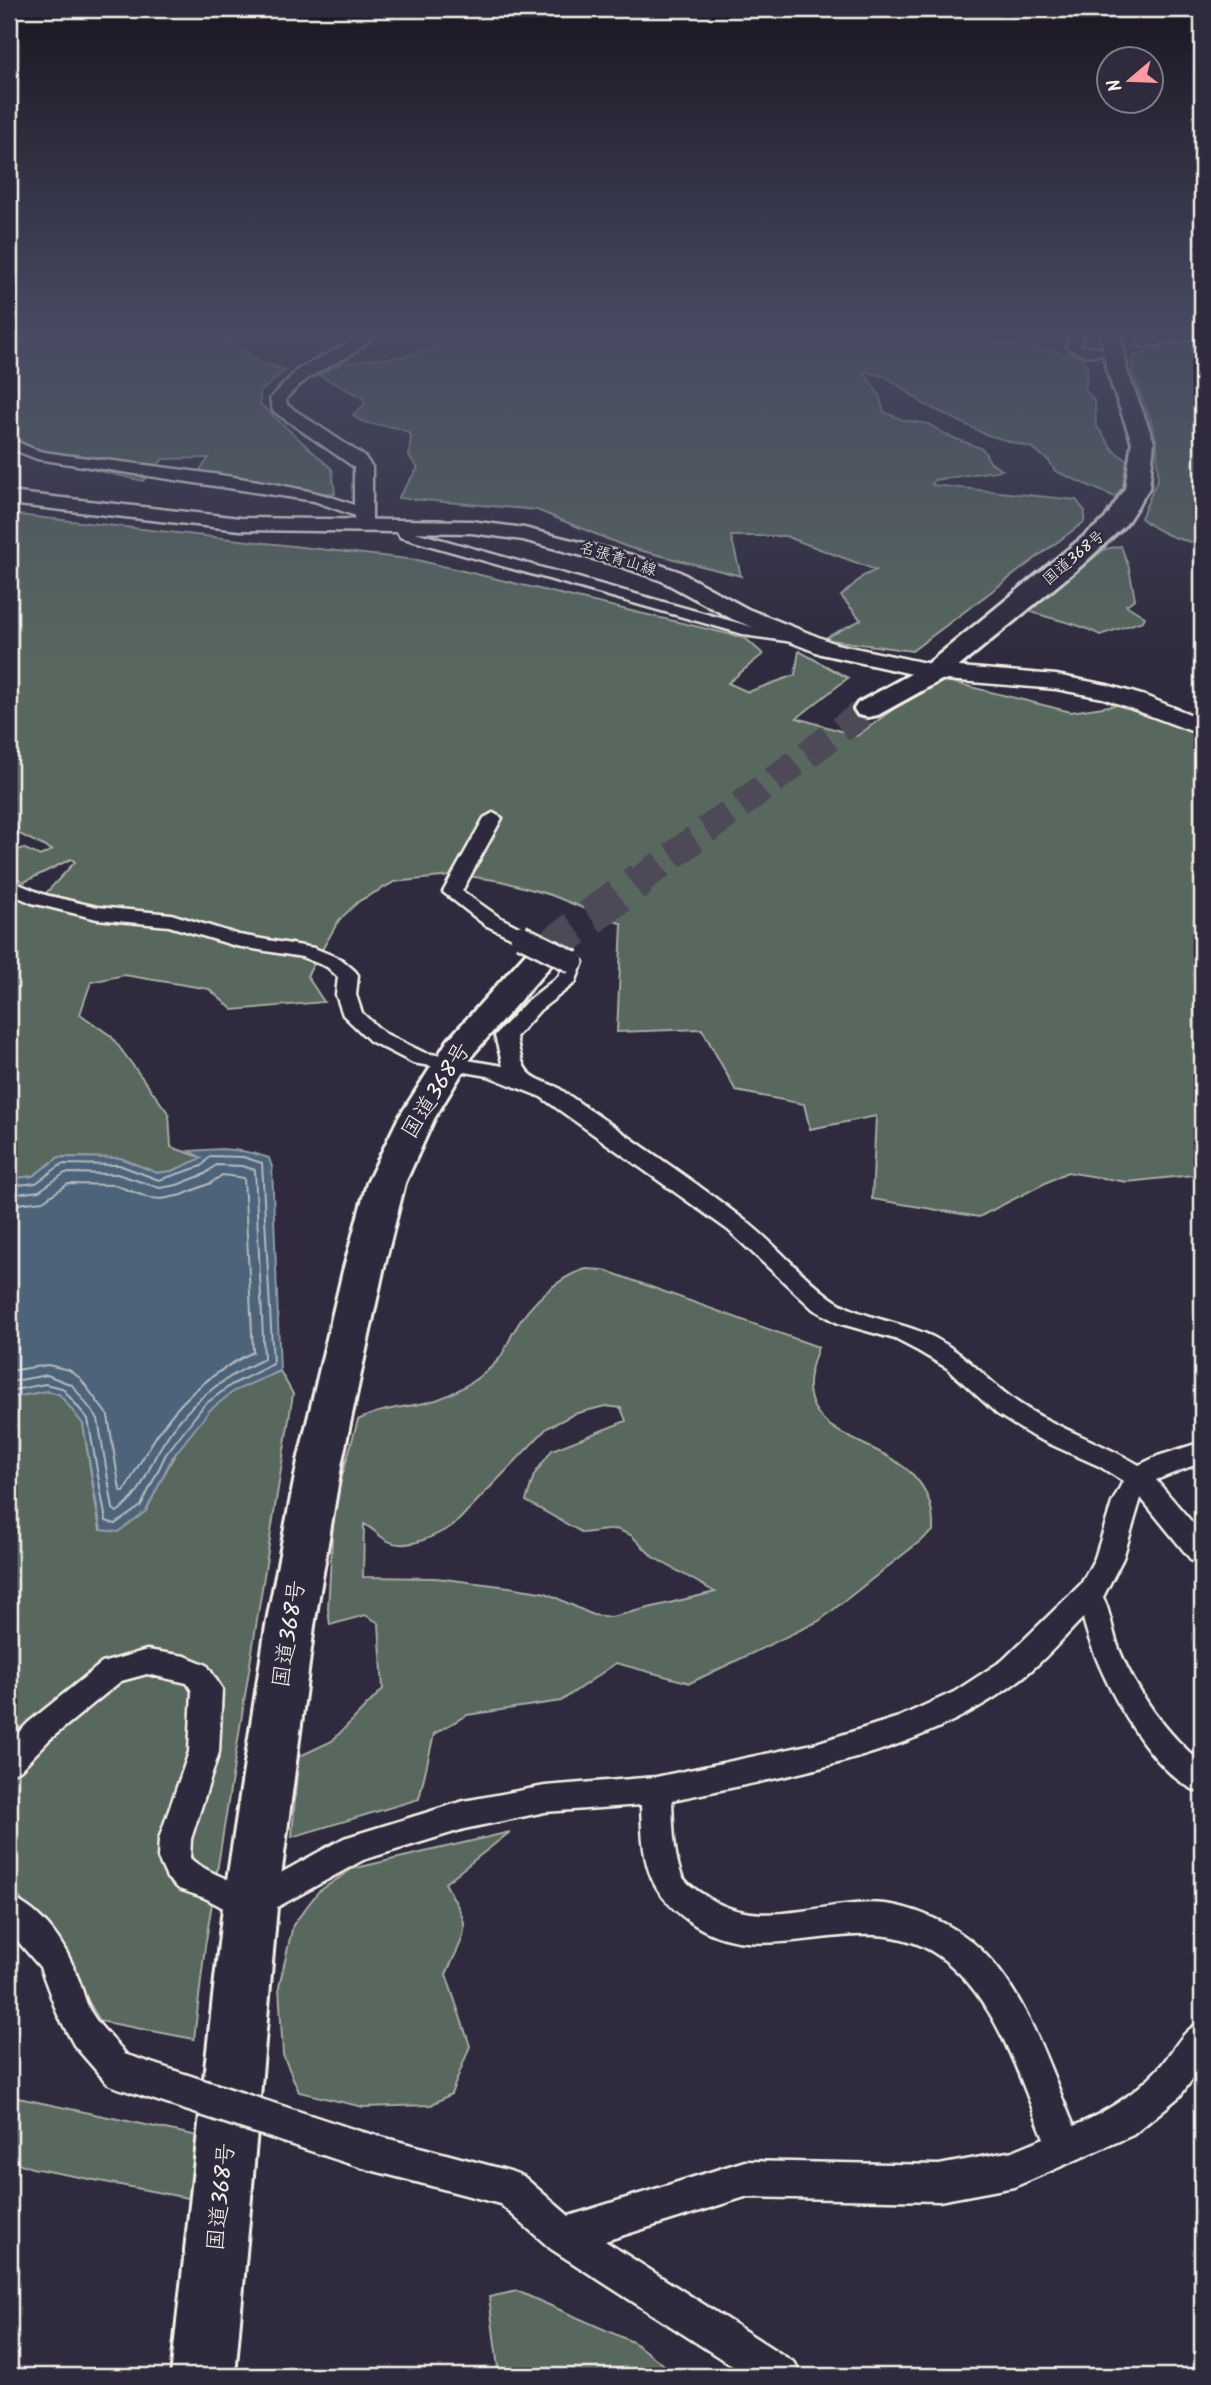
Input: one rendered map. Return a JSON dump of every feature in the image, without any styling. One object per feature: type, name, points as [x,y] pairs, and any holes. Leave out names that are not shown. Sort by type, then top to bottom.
[{"type":"highway","name":"国道368号","points":[[868,709],[935,672],[1114,524],[1137,488],[1143,443]]},
{"type":"highway","name":"国道368号","points":[[203,2376],[250,1907],[290,1626],[320,1461],[363,1271],[386,1183],[416,1119],[460,1048],[547,949]]},
{"type":"main road","name":"名張青山線","points":[[9,498],[240,524],[362,520],[402,527],[498,530],[572,545],[670,576],[740,614],[829,649],[935,672],[1056,682],[1107,692],[1147,705],[1202,729]]},
{"type":"street","points":[[10,443],[37,455],[205,478],[317,497],[362,520],[363,467],[358,460],[333,443]]},
{"type":"street","points":[[402,527],[405,534],[755,634],[793,637]]},
{"type":"street","points":[[493,818],[452,892],[492,921],[547,949],[568,979],[533,1006],[505,1036],[511,1062],[520,1078]]},
{"type":"street","points":[[9,886],[39,899],[97,913],[171,920],[236,940],[306,952],[334,963],[348,975],[346,995],[352,1015],[377,1037],[420,1058],[493,1070],[520,1078],[549,1092],[736,1225],[822,1303],[847,1317],[904,1333],[927,1345],[956,1362],[1006,1407],[1041,1429],[1108,1459],[1138,1477],[1202,1553]]},
{"type":"street","points":[[9,1761],[39,1731],[112,1672],[147,1662],[185,1668],[197,1674],[207,1689],[204,1752],[175,1839],[174,1858],[178,1868],[190,1879],[213,1886],[250,1907],[355,1848],[464,1815],[545,1799],[656,1790],[813,1757],[919,1722],[964,1701],[1013,1669],[1088,1596],[1109,1558],[1125,1503],[1138,1477],[1167,1463],[1202,1452]]},
{"type":"street","points":[[1088,1596],[1096,1609],[1104,1647],[1148,1726],[1202,1780]]},
{"type":"street","points":[[656,1790],[658,1836],[670,1885],[697,1911],[730,1926],[777,1931],[883,1919],[922,1929],[955,1948],[1002,2001],[1066,2148]]},
{"type":"street","points":[[9,1912],[30,1929],[44,1946],[56,1964],[76,2019],[89,2040],[118,2070],[359,2149],[510,2189],[564,2236],[782,2376]]},
{"type":"street","points":[[564,2236],[745,2179],[939,2183],[1014,2169],[1121,2123],[1168,2084],[1202,2038]]},
{"type":"green space","points":[[9,443],[304,443],[332,469],[335,494],[191,482],[209,458],[163,459],[143,481],[34,456],[9,447]]},
{"type":"green space","points":[[410,443],[968,443],[983,449],[990,462],[1002,470],[934,480],[932,485],[1076,500],[1085,511],[1084,522],[912,651],[823,639],[861,620],[841,596],[863,576],[876,570],[785,536],[731,536],[741,576],[627,547],[537,510],[398,498],[418,468],[409,456]]},
{"type":"green space","points":[[1016,443],[1108,443],[1128,461],[1130,479],[1115,497],[1055,471],[1049,461],[1032,448]]},
{"type":"green space","points":[[1202,443],[1202,544],[1170,536],[1141,518],[1158,478],[1157,445]]},
{"type":"green space","points":[[9,514],[417,560],[745,638],[763,654],[728,683],[748,692],[795,675],[799,651],[848,678],[797,718],[857,736],[935,678],[1071,712],[1122,704],[1140,708],[1202,734],[1202,1174],[1127,1182],[1067,1172],[979,1217],[872,1199],[876,1116],[810,1129],[804,1104],[736,1091],[702,1029],[617,1032],[622,924],[551,895],[501,881],[461,875],[394,882],[359,901],[339,920],[307,976],[324,1002],[233,1010],[209,989],[124,975],[91,982],[80,1014],[111,1036],[169,1114],[171,1147],[203,1158],[172,1171],[157,1173],[120,1158],[59,1157],[33,1176],[9,1179],[9,891],[34,906],[75,862],[71,859],[24,882],[9,873],[9,854],[23,848],[40,856],[52,850],[9,829]]},
{"type":"green space","points":[[1121,546],[1129,568],[1135,599],[1126,605],[1145,617],[1143,621],[1100,635],[1027,610],[1105,549]]},
{"type":"green space","points":[[586,1269],[604,1270],[818,1347],[809,1378],[814,1407],[828,1424],[895,1461],[915,1477],[929,1500],[933,1531],[819,1621],[690,1683],[616,1663],[561,1701],[467,1715],[434,1734],[419,1799],[292,1837],[298,1757],[332,1741],[383,1689],[379,1623],[365,1615],[330,1625],[328,1609],[334,1504],[358,1420],[436,1400],[478,1378],[499,1359],[520,1321],[536,1302],[554,1285]],"holes":[[[605,1406],[621,1408],[626,1421],[552,1450],[534,1475],[526,1501],[583,1533],[616,1529],[631,1535],[653,1557],[715,1592],[611,1617],[593,1615],[546,1593],[509,1587],[436,1578],[363,1577],[364,1524],[394,1543],[412,1543],[430,1537],[454,1525],[547,1428],[574,1414]]]},
{"type":"green space","points":[[280,1371],[293,1394],[205,1947],[194,2039],[100,2021],[53,1941],[13,1889],[9,1892],[9,1398],[46,1391],[60,1394],[83,1424],[100,1530],[146,1511],[182,1443],[205,1413],[235,1390]]},
{"type":"green space","points":[[510,1832],[445,1883],[460,1911],[464,1928],[446,1974],[470,2046],[451,2094],[431,2105],[363,2107],[299,2092],[283,2055],[279,1987],[293,1925],[318,1892],[352,1869]]},
{"type":"green space","points":[[9,2096],[203,2137],[193,2199],[32,2168],[9,2160]]},
{"type":"green space","points":[[517,2291],[633,2342],[679,2376],[499,2376],[489,2297]]},
{"type":"water","points":[[221,1149],[269,1158],[272,1167],[280,1371],[234,1391],[210,1410],[172,1458],[146,1511],[118,1532],[101,1530],[83,1424],[59,1394],[46,1391],[9,1398],[9,1179],[33,1176],[59,1157],[120,1158],[157,1173],[172,1171],[202,1158],[189,1151]]},
{"type":"tunnel","points":[[639,881],[868,709]]},
{"type":"tunnel","points":[[547,950],[641,879]]}]
